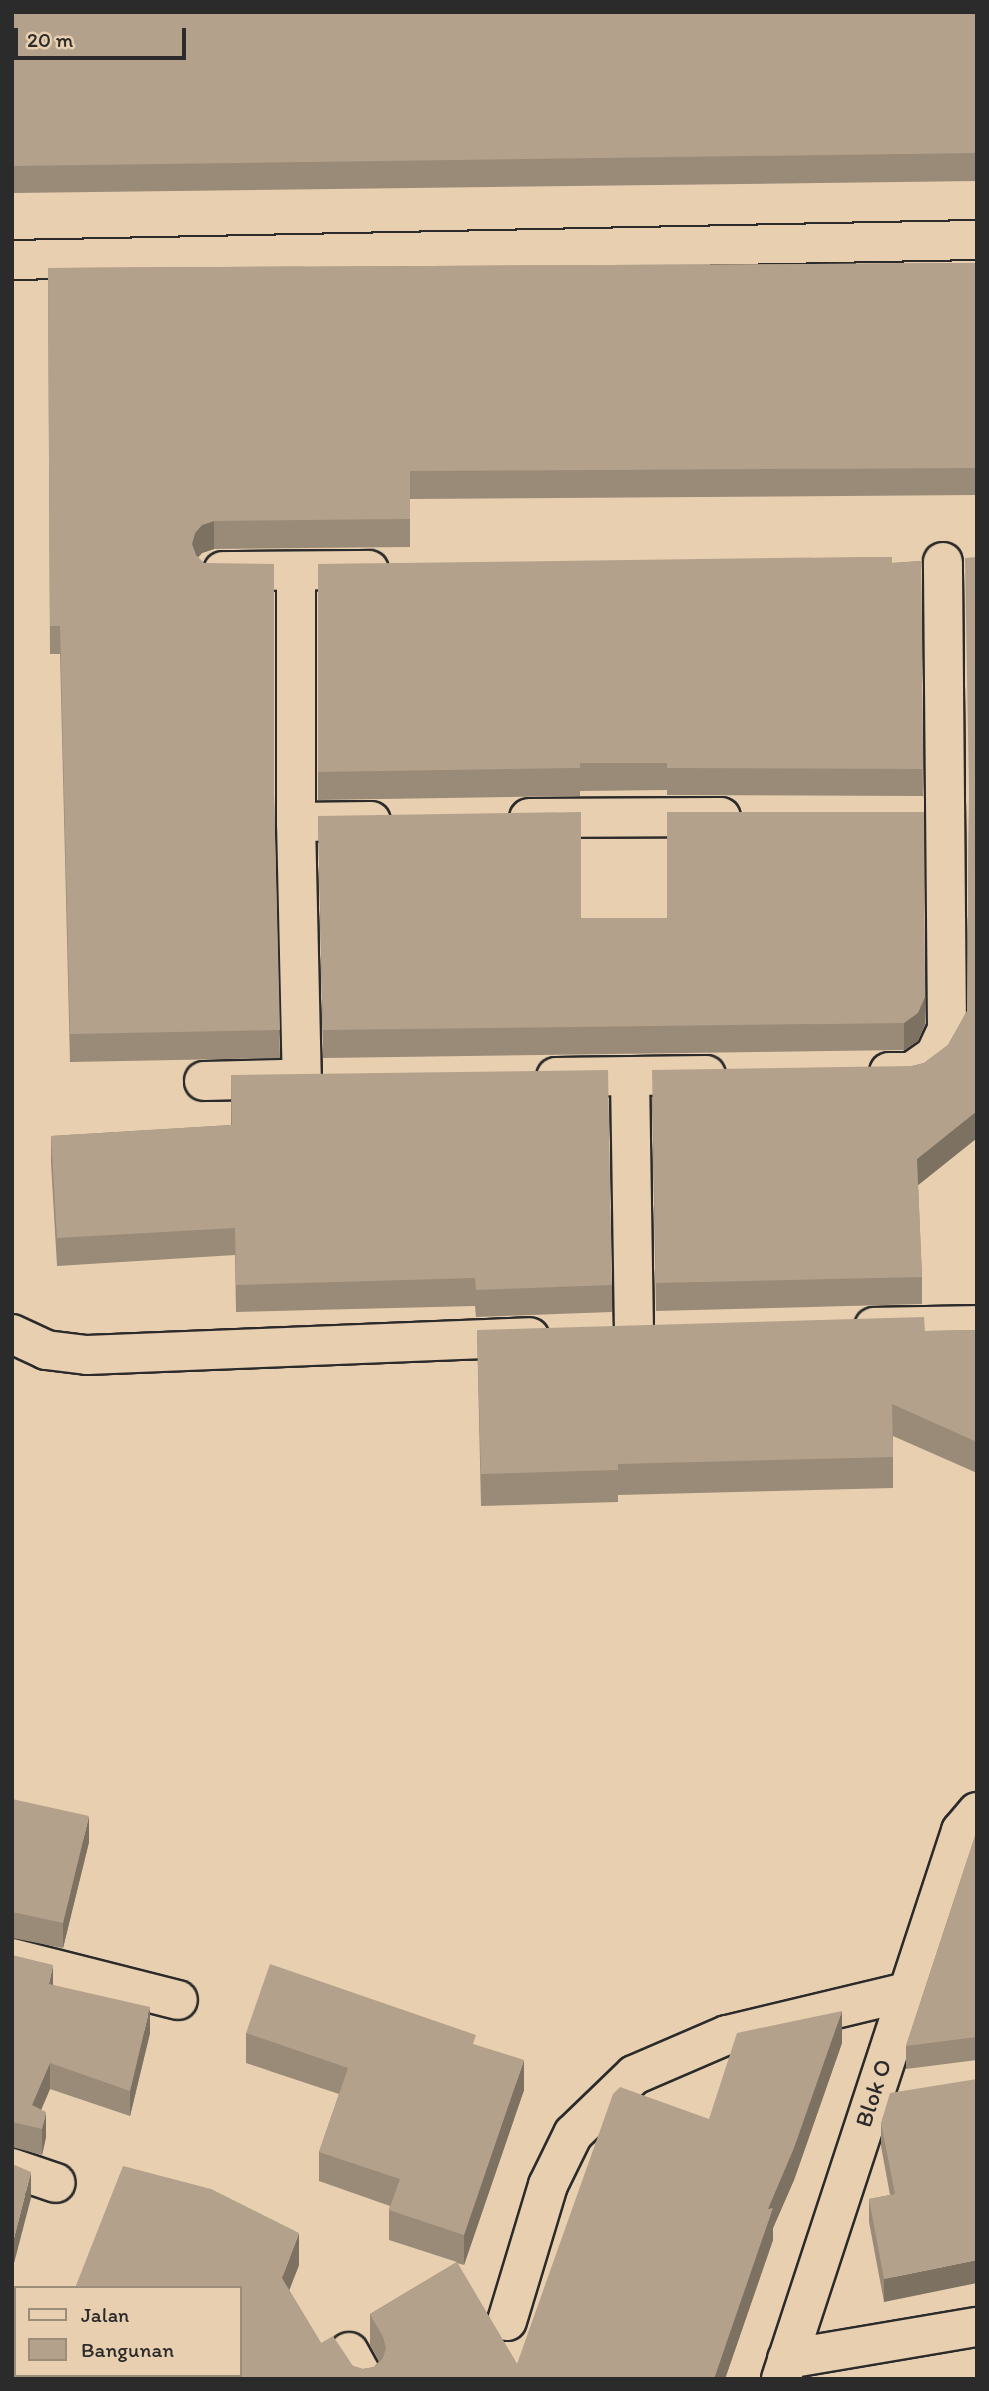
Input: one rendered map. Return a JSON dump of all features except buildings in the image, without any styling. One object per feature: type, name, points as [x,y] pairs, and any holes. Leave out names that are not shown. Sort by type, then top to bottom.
[{"type":"street","points":[[12,260],[977,240]]},
{"type":"street","points":[[858,1073],[911,1072],[935,1055],[947,1029],[947,818],[960,562],[902,563]]},
{"type":"street","points":[[214,571],[407,570]]},
{"type":"street","points":[[296,571],[296,822],[302,1079]]},
{"type":"street","points":[[491,819],[754,817]]},
{"type":"street","points":[[905,818],[947,818]]},
{"type":"street","points":[[296,822],[408,820]]},
{"type":"street","points":[[520,1077],[737,1075]]},
{"type":"street","points":[[630,1077],[634,1333]]},
{"type":"street","points":[[204,1080],[343,1078]]},
{"type":"street","points":[[840,1328],[977,1325]]},
{"type":"street","points":[[12,1334],[46,1350],[87,1355],[675,1332]]},
{"type":"street","name":"Blok O","points":[[784,2369],[871,2097],[961,1831],[977,1812]]},
{"type":"street","points":[[12,1958],[178,2000]]},
{"type":"street","points":[[507,2321],[548,2185],[573,2134],[634,2075],[727,2035],[906,1992]]},
{"type":"street","points":[[871,2097],[911,2091]]},
{"type":"street","points":[[12,2168],[56,2183]]},
{"type":"street","points":[[784,2369],[977,2327]]}]
